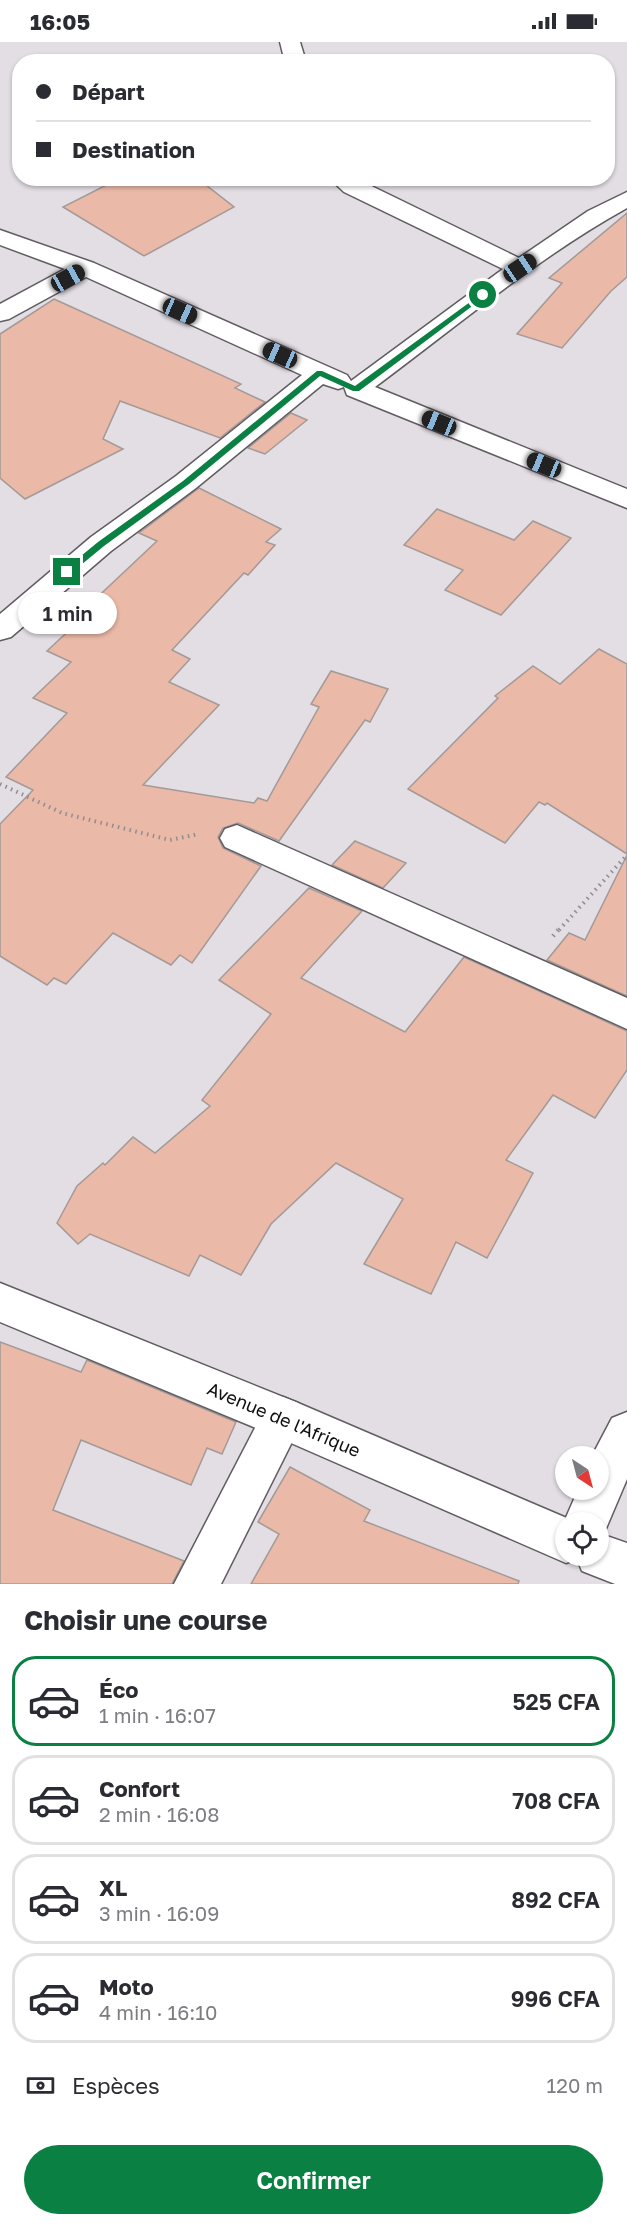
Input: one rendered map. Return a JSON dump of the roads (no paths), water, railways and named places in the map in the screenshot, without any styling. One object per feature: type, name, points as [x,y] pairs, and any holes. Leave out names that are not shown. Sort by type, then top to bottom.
[{"type":"street","points":[[351,186],[520,268]]},
{"type":"street","points":[[356,389],[520,268],[596,216],[627,199]]},
{"type":"street","points":[[0,237],[84,268],[356,389],[627,499]]},
{"type":"street","points":[[0,314],[84,268]]},
{"type":"street","points":[[0,630],[101,544],[186,482],[320,373]]},
{"type":"street","points":[[237,838],[627,1014]]},
{"type":"street","name":"Avenue de l'Afrique","points":[[0,1302],[283,1418],[555,1536]]},
{"type":"street","points":[[197,1584],[283,1418]]},
{"type":"street","points":[[590,1512],[627,1433]]},
{"type":"street","points":[[609,1559],[627,1566]]}]
